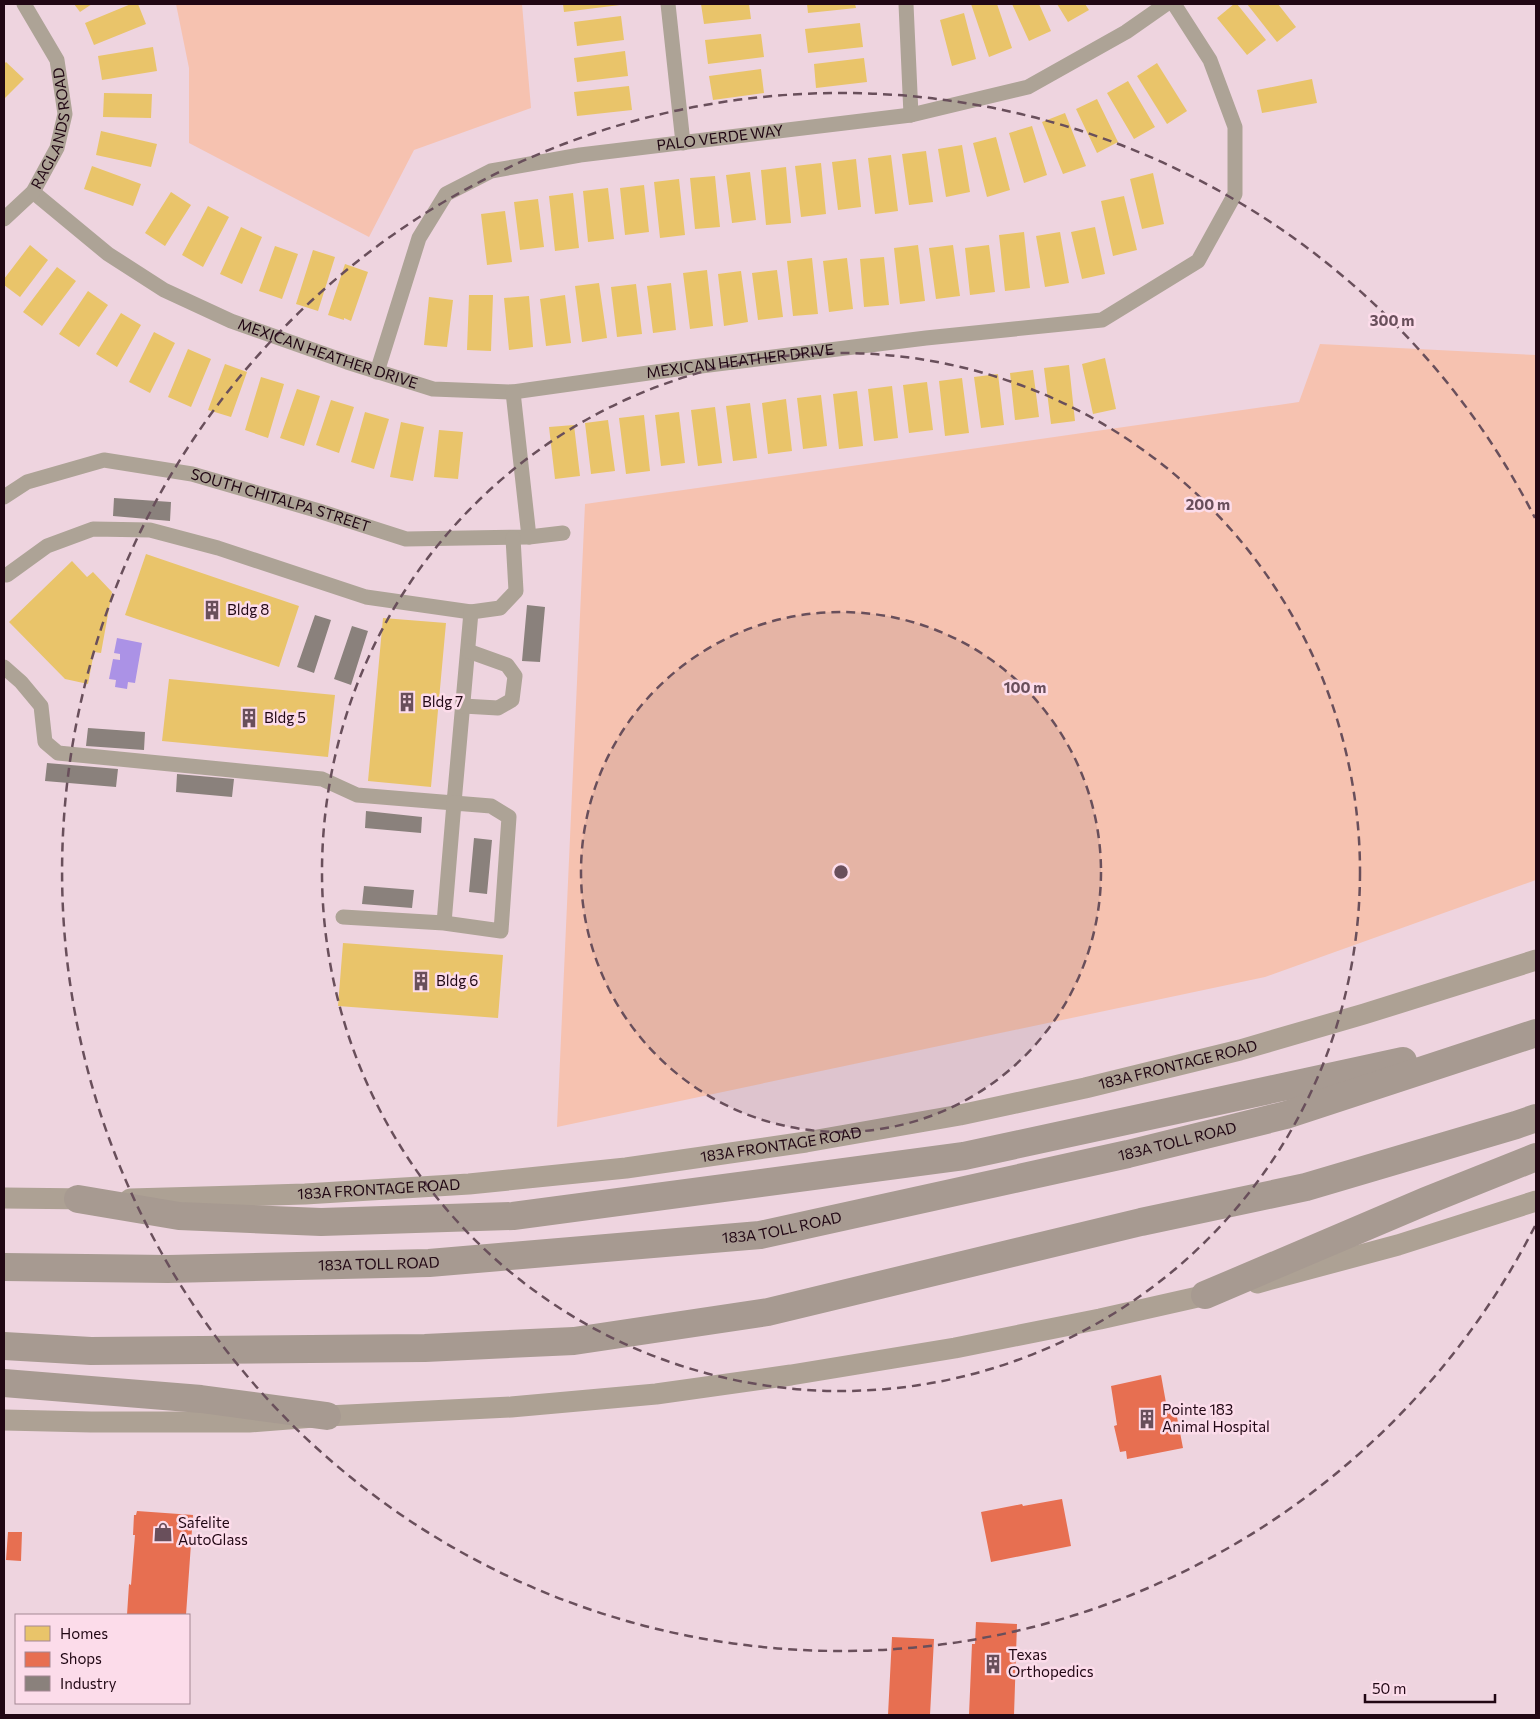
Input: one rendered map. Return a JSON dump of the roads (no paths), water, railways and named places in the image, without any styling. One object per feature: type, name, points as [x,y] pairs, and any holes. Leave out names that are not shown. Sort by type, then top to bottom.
[{"type":"highway","points":[[78,1198],[179,1216],[321,1222],[513,1216],[964,1156],[1536,1032]]},
{"type":"highway","name":"183A TOLL ROAD","points":[[4,1266],[168,1270],[429,1263],[760,1235],[1128,1154],[1286,1115],[1536,1032]]},
{"type":"highway","points":[[4,1346],[91,1351],[425,1348],[574,1341],[758,1314],[1141,1222],[1306,1187],[1536,1118]]},
{"type":"highway","points":[[1205,1295],[1426,1200],[1536,1157]]},
{"type":"highway","points":[[4,1383],[202,1399],[327,1416]]},
{"type":"main road","name":"183A FRONTAGE ROAD","points":[[4,1198],[141,1199],[305,1194],[469,1184],[626,1168],[806,1142],[960,1115],[1240,1050],[1364,1014],[1536,960]]},
{"type":"main road","points":[[4,1420],[249,1422],[327,1416],[502,1408],[656,1394],[791,1376],[955,1348],[1100,1319],[1268,1281],[1398,1245],[1536,1201]]},
{"type":"street","name":"RAGLANDS ROAD","points":[[4,219],[33,192],[57,148],[65,114],[57,60],[24,4]]},
{"type":"street","points":[[668,4],[683,142]]},
{"type":"street","points":[[906,4],[911,115]]},
{"type":"street","name":"PALO VERDE WAY","points":[[377,372],[419,238],[446,194],[491,170],[580,155],[911,115],[1028,87],[1126,32],[1166,4]]},
{"type":"street","name":"MEXICAN HEATHER DRIVE","points":[[33,192],[108,254],[164,290],[230,321],[377,372],[433,389],[513,392],[677,369],[926,338],[1102,320],[1198,261],[1235,194],[1235,127],[1210,60],[1174,4]]},
{"type":"street","points":[[513,392],[529,537]]},
{"type":"street","name":"SOUTH CHITALPA STREET","points":[[4,497],[27,482],[104,460],[192,474],[319,511],[406,539],[513,538],[563,533]]},
{"type":"street","points":[[5,575],[47,546],[93,529],[150,530],[218,548],[366,597],[471,612],[500,608],[516,591],[513,538]]},
{"type":"street","points":[[444,923],[471,612]]},
{"type":"street","points":[[463,706],[498,708],[512,700],[515,676],[507,665],[468,651]]},
{"type":"street","points":[[4,668],[21,682],[41,706],[45,742],[58,753],[322,779],[357,795],[491,806],[510,817],[501,932],[444,923],[343,917]]},
{"type":"place","name":"Bldg 8","points":[[212,610]]},
{"type":"place","name":"Bldg 7","points":[[407,702]]},
{"type":"place","name":"Bldg 5","points":[[249,718]]},
{"type":"place","name":"Bldg 6","points":[[421,981]]},
{"type":"place","name":"Pointe 183 Animal Hospital","points":[[1147,1419]]},
{"type":"place","name":"Safelite AutoGlass","points":[[163,1532]]},
{"type":"place","name":"Texas Orthopedics","points":[[993,1664]]}]
